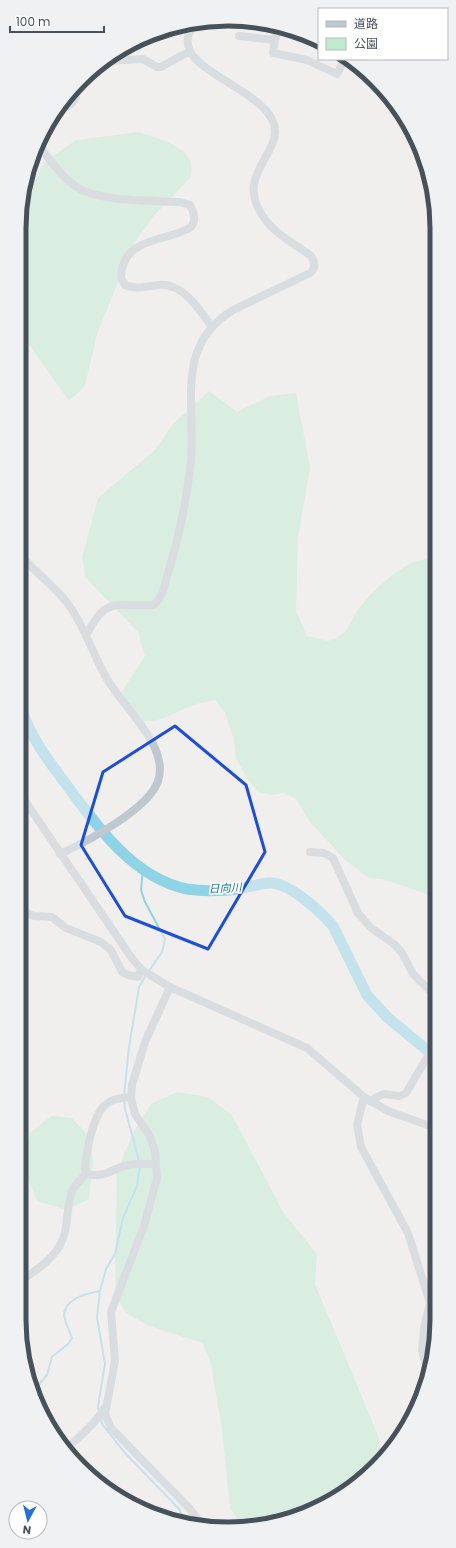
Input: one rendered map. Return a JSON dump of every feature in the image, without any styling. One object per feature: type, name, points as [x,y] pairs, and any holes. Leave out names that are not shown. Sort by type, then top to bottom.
[{"type":"street","points":[[86,636],[94,620],[104,609],[114,606],[153,605],[158,601],[172,558],[187,486],[191,460],[190,415],[193,365],[199,345],[211,326],[233,310],[310,273],[314,269],[314,263],[311,256],[278,233],[265,219],[257,206],[253,190],[254,179],[274,141],[276,136],[276,128],[261,105],[203,65],[190,51],[188,32],[189,30]]},
{"type":"street","points":[[277,32],[273,53],[306,60],[338,74],[343,62]]},
{"type":"street","points":[[239,36],[275,40]]},
{"type":"street","points":[[115,60],[143,59],[154,66],[161,67],[190,51]]},
{"type":"street","points":[[68,106],[74,102],[77,94]]},
{"type":"street","points":[[42,149],[67,179],[83,190],[104,196],[180,202],[190,205],[194,216],[194,221],[191,227],[134,249],[126,260],[121,278],[125,285],[134,287],[161,284],[174,287],[201,311],[211,326]]},
{"type":"street","points":[[26,560],[67,602],[119,698],[149,737],[157,754],[160,767],[158,782],[151,792],[112,826],[88,842],[60,854]]},
{"type":"street","points":[[26,802],[60,854],[144,971],[170,987],[307,1048],[367,1099],[388,1111],[430,1125]]},
{"type":"street","points":[[310,852],[324,853],[333,858],[358,913],[371,928],[394,944],[402,953],[413,974],[430,991]]},
{"type":"street","points":[[26,913],[34,916],[52,917],[66,928],[102,942],[111,950],[122,972],[128,975],[138,978],[144,971]]},
{"type":"street","points":[[70,1446],[99,1418],[105,1407],[113,1377],[115,1361],[111,1312],[144,1226],[157,1178],[152,1142],[135,1114],[131,1098],[132,1085],[138,1060],[170,987]]},
{"type":"street","points":[[367,1099],[383,1094],[400,1096],[406,1093],[430,1053]]},
{"type":"street","points":[[26,1276],[51,1256],[64,1236],[74,1188],[85,1174],[85,1162],[98,1115],[104,1106],[109,1102],[121,1098],[131,1098]]},
{"type":"street","points":[[367,1099],[357,1125],[361,1147],[365,1158],[398,1211],[408,1233],[430,1303],[424,1328],[422,1350],[425,1363]]},
{"type":"street","points":[[85,1174],[96,1176],[106,1174],[128,1165],[156,1164]]},
{"type":"street","points":[[105,1407],[105,1414],[111,1428],[191,1510],[198,1519]]},
{"type":"highlighted area","points":[[175,726],[246,785],[265,852],[208,949],[125,916],[81,845],[103,772]]},
{"type":"green space","points":[[139,132],[176,146],[184,152],[189,159],[192,168],[190,178],[152,218],[133,245],[97,334],[85,386],[69,401],[26,341],[26,215],[30,192],[43,163],[76,140]]},
{"type":"green space","points":[[209,391],[237,412],[270,396],[296,393],[310,467],[298,537],[296,611],[307,636],[328,641],[339,636],[345,632],[357,611],[365,601],[393,574],[415,561],[430,560],[430,896],[381,879],[369,878],[345,860],[310,822],[296,799],[284,793],[272,795],[258,792],[248,780],[236,758],[234,740],[225,712],[215,700],[197,704],[154,721],[145,721],[136,718],[127,711],[117,699],[145,656],[138,632],[85,577],[82,557],[98,498],[155,450],[172,425]]},
{"type":"green space","points":[[177,1092],[208,1097],[232,1115],[283,1212],[317,1254],[315,1284],[379,1438],[381,1452],[361,1472],[340,1488],[305,1507],[267,1518],[239,1522],[230,1508],[222,1430],[211,1365],[203,1343],[149,1326],[126,1313],[115,1294],[117,1171],[134,1131],[151,1104]]},
{"type":"green space","points":[[51,1116],[72,1118],[90,1137],[93,1160],[89,1199],[67,1210],[37,1201],[26,1174],[26,1152],[30,1133]]},
{"type":"waterway","name":"日向川","points":[[26,721],[40,748],[52,766],[103,832],[133,862],[150,874],[168,883],[187,889],[207,891],[232,890],[269,883],[286,887],[295,892],[304,898],[333,926],[367,995],[387,1017],[430,1053]]},
{"type":"waterway","points":[[143,868],[141,890],[145,902],[165,939],[162,952],[149,971]]},
{"type":"waterway","points":[[124,1095],[129,1047],[139,987],[146,975]]},
{"type":"waterway","points":[[124,1099],[125,1109],[139,1161]]},
{"type":"waterway","points":[[99,1412],[98,1406],[105,1364],[97,1317],[100,1291],[106,1269],[115,1254],[123,1218],[137,1186],[140,1165]]},
{"type":"waterway","points":[[37,1386],[47,1375],[52,1357],[68,1344],[72,1338],[64,1317],[66,1308],[78,1297],[100,1291]]},
{"type":"waterway","points":[[101,1418],[102,1424],[125,1453],[180,1510],[182,1516]]}]
